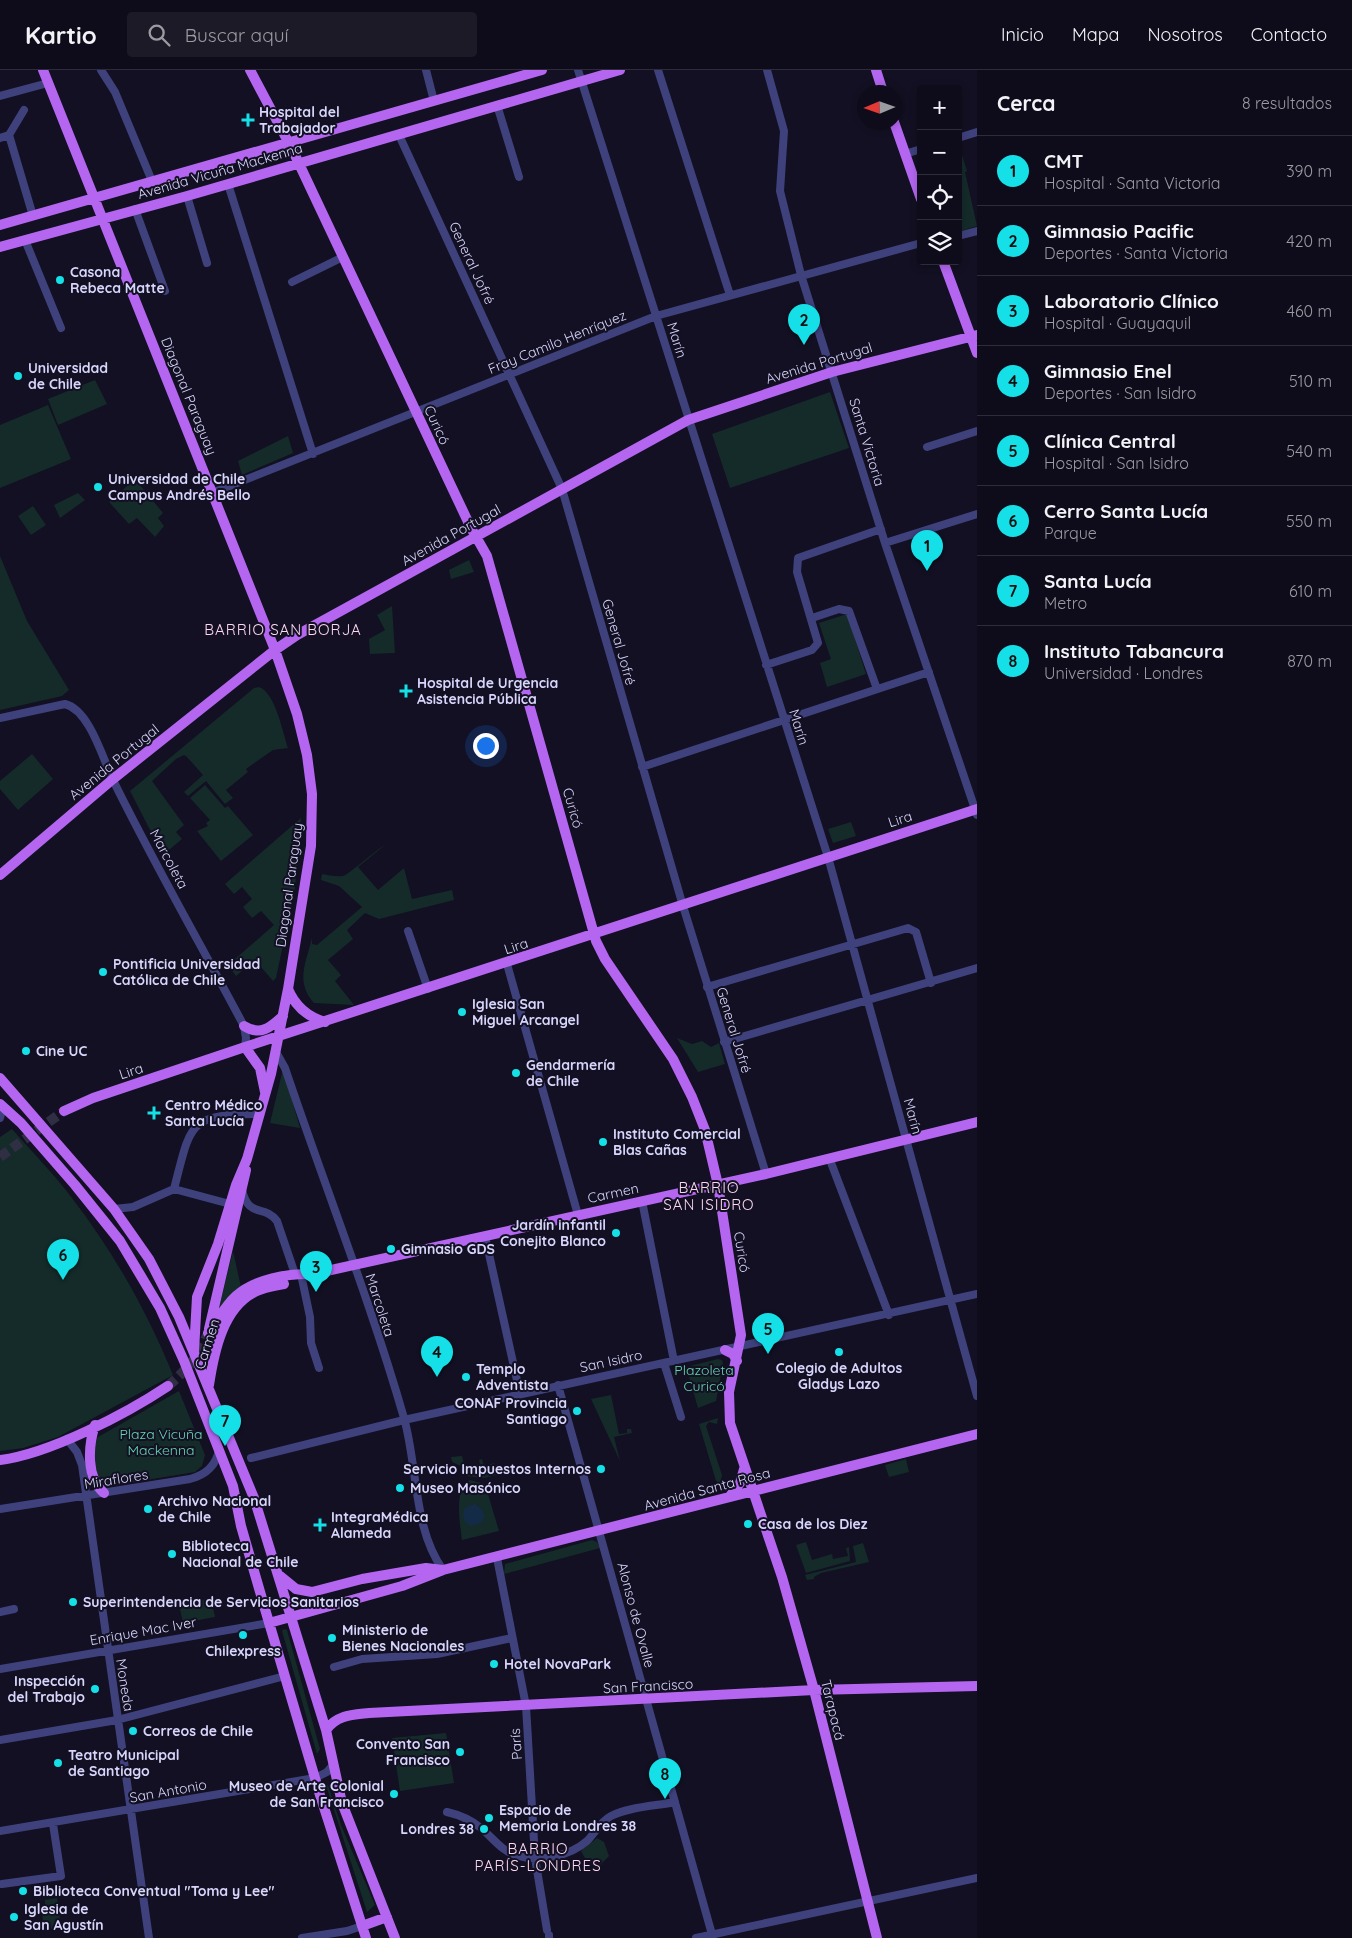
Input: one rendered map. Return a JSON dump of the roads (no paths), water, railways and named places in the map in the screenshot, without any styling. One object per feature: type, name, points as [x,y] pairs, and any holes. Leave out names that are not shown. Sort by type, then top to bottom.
[{"type":"main road","name":"Diagonal Paraguay","points":[[43,70],[96,197],[275,650],[299,722],[307,755],[312,794],[310,854],[280,1036],[266,1095],[247,1159],[230,1204],[213,1259],[197,1297],[194,1351]]},
{"type":"main road","name":"Curicó","points":[[250,70],[299,163],[490,566],[594,935],[605,960],[673,1059],[705,1130],[718,1185],[741,1335],[729,1392],[728,1413],[744,1469],[754,1490]]},
{"type":"main road","name":"Avenida Vicuña Mackenna","points":[[0,225],[434,101],[522,73],[542,70]]},
{"type":"main road","name":"Avenida Vicuña Mackenna","points":[[0,247],[187,196],[620,70]]},
{"type":"main road","points":[[876,70],[881,85]]},
{"type":"main road","points":[[897,130],[917,188]]},
{"type":"main road","points":[[945,265],[974,335],[977,353]]},
{"type":"main road","name":"Avenida Portugal","points":[[0,875],[113,779],[275,650],[297,635],[688,420],[832,372],[974,335]]},
{"type":"main road","name":"Lira","points":[[64,1111],[93,1098],[245,1047],[507,964],[828,857],[976,811]]},
{"type":"main road","points":[[288,989],[300,1008],[310,1016],[325,1022]]},
{"type":"main road","points":[[244,1026],[252,1030],[264,1030],[283,1016]]},
{"type":"main road","points":[[245,1047],[260,1068],[266,1095]]},
{"type":"main road","points":[[0,1078],[114,1209],[159,1277],[194,1351],[254,1498],[326,1730],[348,1820],[395,1938]]},
{"type":"main road","points":[[1,1105],[21,1123],[86,1198],[136,1266],[168,1326],[220,1448],[233,1486],[241,1526],[269,1623],[315,1778],[366,1938]]},
{"type":"main road","name":"Carmen","points":[[208,1334],[229,1304],[242,1291],[262,1282],[313,1274],[830,1160],[977,1122]]},
{"type":"main road","name":"Diagonal Paraguay","points":[[208,1334],[242,1190],[247,1159]]},
{"type":"main road","name":"Carmen","points":[[209,1386],[218,1344],[237,1306],[257,1291],[299,1277]]},
{"type":"main road","points":[[726,1350],[733,1354],[737,1361]]},
{"type":"main road","points":[[0,1460],[31,1454],[67,1439],[135,1406],[168,1386]]},
{"type":"main road","points":[[95,1425],[90,1448],[93,1475],[95,1484],[104,1493]]},
{"type":"main road","name":"Avenida Santa Rosa","points":[[291,1617],[402,1586],[444,1570],[977,1434]]},
{"type":"main road","points":[[730,1497],[740,1483],[744,1469]]},
{"type":"main road","name":"Tarapacá","points":[[754,1490],[814,1690],[877,1938]]},
{"type":"main road","name":"Avenida Santa Rosa","points":[[279,1575],[296,1589],[307,1592],[362,1579],[426,1568],[444,1570]]},
{"type":"main road","name":"Enrique Mac Iver","points":[[269,1623],[291,1617]]},
{"type":"main road","name":"San Francisco","points":[[326,1730],[334,1720],[351,1715],[814,1690],[977,1686]]},
{"type":"main road","points":[[362,1926],[387,1917]]},
{"type":"street","points":[[101,70],[115,92],[152,181]]},
{"type":"street","points":[[426,70],[434,101]]},
{"type":"street","name":"Marín","points":[[578,70],[828,857],[977,1396]]},
{"type":"street","points":[[658,70],[730,295]]},
{"type":"street","name":"Santa Victoria","points":[[767,70],[784,126],[785,142],[780,174],[780,191],[801,275],[885,543],[976,811]]},
{"type":"street","points":[[0,96],[48,83]]},
{"type":"street","points":[[497,105],[519,177]]},
{"type":"street","points":[[0,138],[9,135],[24,110]]},
{"type":"street","points":[[962,137],[977,132]]},
{"type":"street","name":"General Jofré","points":[[398,134],[562,489],[707,987],[766,1174]]},
{"type":"street","points":[[9,135],[33,216]]},
{"type":"street","points":[[905,154],[917,150]]},
{"type":"street","points":[[228,184],[313,454]]},
{"type":"street","points":[[187,196],[207,263]]},
{"type":"street","points":[[135,209],[164,291]]},
{"type":"street","points":[[962,235],[977,231]]},
{"type":"street","points":[[25,240],[61,328]]},
{"type":"street","name":"Fray Camilo Henríquez","points":[[212,493],[656,316],[917,244]]},
{"type":"street","points":[[292,282],[343,257]]},
{"type":"street","points":[[928,447],[977,431]]},
{"type":"street","points":[[885,543],[977,514]]},
{"type":"street","points":[[766,665],[815,648],[818,638],[797,572],[798,558],[881,529]]},
{"type":"street","points":[[812,618],[839,610],[849,611],[877,689]]},
{"type":"street","points":[[642,767],[929,672]]},
{"type":"street","name":"Marcoleta","points":[[0,718],[51,705],[71,705],[81,714],[113,779],[244,1026],[245,1047]]},
{"type":"street","points":[[707,987],[904,929],[913,929],[917,936],[931,983]]},
{"type":"street","points":[[408,930],[428,989]]},
{"type":"street","points":[[507,964],[578,1215]]},
{"type":"street","points":[[724,1042],[869,1002],[977,968]]},
{"type":"street","name":"Marcoleta","points":[[276,1052],[285,1068],[354,1264],[404,1420],[429,1548],[444,1570]]},
{"type":"street","points":[[0,1118],[1,1105]]},
{"type":"street","points":[[174,1189],[186,1142],[195,1126],[225,1115],[260,1114]]},
{"type":"street","points":[[830,1160],[889,1314]]},
{"type":"street","points":[[114,1209],[134,1207],[174,1189],[230,1204]]},
{"type":"street","points":[[242,1190],[245,1200],[251,1208],[271,1215],[277,1221],[299,1277],[310,1317],[312,1350],[319,1368]]},
{"type":"street","points":[[642,1201],[674,1361]]},
{"type":"street","points":[[485,1236],[520,1394]]},
{"type":"street","name":"San Isidro","points":[[251,1458],[404,1420],[558,1385],[977,1294]]},
{"type":"street","points":[[664,1363],[681,1417]]},
{"type":"street","name":"Alonso de Ovalle","points":[[558,1385],[713,1936]]},
{"type":"street","name":"Moneda","points":[[67,1439],[80,1458],[149,1938]]},
{"type":"street","name":"Miraflores","points":[[0,1509],[197,1477],[214,1465],[220,1448]]},
{"type":"street","name":"París","points":[[497,1558],[526,1706],[535,1858],[548,1934]]},
{"type":"street","points":[[0,1612],[14,1609]]},
{"type":"street","name":"Enrique Mac Iver","points":[[0,1669],[269,1623]]},
{"type":"street","points":[[334,1667],[368,1659],[437,1654],[512,1638]]},
{"type":"street","points":[[0,1740],[118,1720],[285,1676]]},
{"type":"street","name":"San Antonio","points":[[0,1831],[131,1811],[315,1778],[324,1774],[334,1764]]},
{"type":"street","points":[[447,1812],[473,1823],[504,1850],[518,1856],[535,1858],[560,1855],[574,1850],[591,1836],[602,1823],[615,1815],[675,1802]]},
{"type":"street","points":[[2,1884],[61,1876],[53,1824]]},
{"type":"street","points":[[696,1938],[713,1936],[977,1878]]},
{"type":"street","points":[[302,1938],[347,1931],[362,1926]]},
{"type":"water","points":[[475,1504],[483,1511],[484,1517],[481,1523],[471,1526],[463,1518],[463,1513],[465,1508]]},
{"type":"tunnel","points":[[0,1157],[64,1111]]},
{"type":"tunnel","points":[[168,1386],[191,1363],[207,1335]]},
{"type":"place","name":"Hospital del Trabajador","points":[[248,120]]},
{"type":"place","name":"Casona Rebeca Matte","points":[[60,280]]},
{"type":"place","name":"Gimnasio Pacific","points":[[804,345]]},
{"type":"place","name":"Universidad de Chile","points":[[18,376]]},
{"type":"place","name":"Universidad de Chile Campus Andrés Bello","points":[[98,487]]},
{"type":"place","name":"CMT","points":[[927,571]]},
{"type":"place","name":"Hospital de Urgencia Asistencia Pública","points":[[406,691]]},
{"type":"place","name":"Pontificia Universidad Católica de Chile","points":[[103,972]]},
{"type":"place","name":"Iglesia San Miguel Arcangel","points":[[462,1012]]},
{"type":"place","name":"Cine UC","points":[[26,1051]]},
{"type":"place","name":"Gendarmería de Chile","points":[[516,1073]]},
{"type":"place","name":"Centro Médico Santa Lucía","points":[[154,1113]]},
{"type":"place","name":"Instituto Comercial Blas Cañas","points":[[603,1142]]},
{"type":"place","name":"Jardín infantil Conejito Blanco","points":[[616,1233]]},
{"type":"place","name":"Gimnasio GDS","points":[[391,1249]]},
{"type":"place","name":"Cerro Santa Lucía","points":[[63,1280]]},
{"type":"place","name":"Laboratorio Clínico","points":[[316,1292]]},
{"type":"place","name":"Colegio de Adultos Gladys Lazo","points":[[839,1352]]},
{"type":"place","name":"Clínica Central","points":[[768,1354]]},
{"type":"place","name":"Gimnasio Enel","points":[[437,1377]]},
{"type":"place","name":"Templo Adventista","points":[[466,1377]]},
{"type":"place","name":"CONAF Provincia Santiago","points":[[577,1411]]},
{"type":"place","name":"Santa Lucía","points":[[225,1446]]},
{"type":"place","name":"Servicio Impuestos Internos","points":[[601,1469]]},
{"type":"place","name":"Museo Masónico","points":[[400,1488]]},
{"type":"place","name":"Archivo Nacional de Chile","points":[[148,1509]]},
{"type":"place","name":"Casa de los Diez","points":[[748,1524]]},
{"type":"place","name":"IntegraMédica Alameda","points":[[320,1525]]},
{"type":"place","name":"Biblioteca Nacional de Chile","points":[[172,1554]]},
{"type":"place","name":"Superintendencia de Servicios Sanitarios","points":[[73,1602]]},
{"type":"place","name":"Chilexpress","points":[[243,1635]]},
{"type":"place","name":"Ministerio de Bienes Nacionales","points":[[332,1638]]},
{"type":"place","name":"Hotel NovaPark","points":[[494,1664]]},
{"type":"place","name":"Inspección del Trabajo","points":[[95,1689]]},
{"type":"place","name":"Correos de Chile","points":[[133,1731]]},
{"type":"place","name":"Convento San Francisco","points":[[460,1752]]},
{"type":"place","name":"Teatro Municipal de Santiago","points":[[58,1763]]},
{"type":"place","name":"Museo de Arte Colonial de San Francisco","points":[[394,1794]]},
{"type":"place","name":"Instituto Tabancura","points":[[665,1799]]},
{"type":"place","name":"Espacio de Memoria Londres 38","points":[[489,1818]]},
{"type":"place","name":"Londres 38","points":[[484,1829]]},
{"type":"place","name":"Biblioteca Conventual \"Toma y Lee\"","points":[[23,1891]]},
{"type":"place","name":"Iglesia de San Agustín","points":[[14,1917]]},
{"type":"district","name":"BARRIO SAN BORJA","points":[[283,630]]},
{"type":"district","name":"BARRIO SAN ISIDRO","points":[[709,1196]]},
{"type":"district","name":"BARRIO PARÍS-LONDRES","points":[[538,1858]]},
{"type":"park label","name":"Plazoleta Curicó","points":[[704,1378]]},
{"type":"park label","name":"Plaza Vicuña Mackenna","points":[[161,1442]]}]
